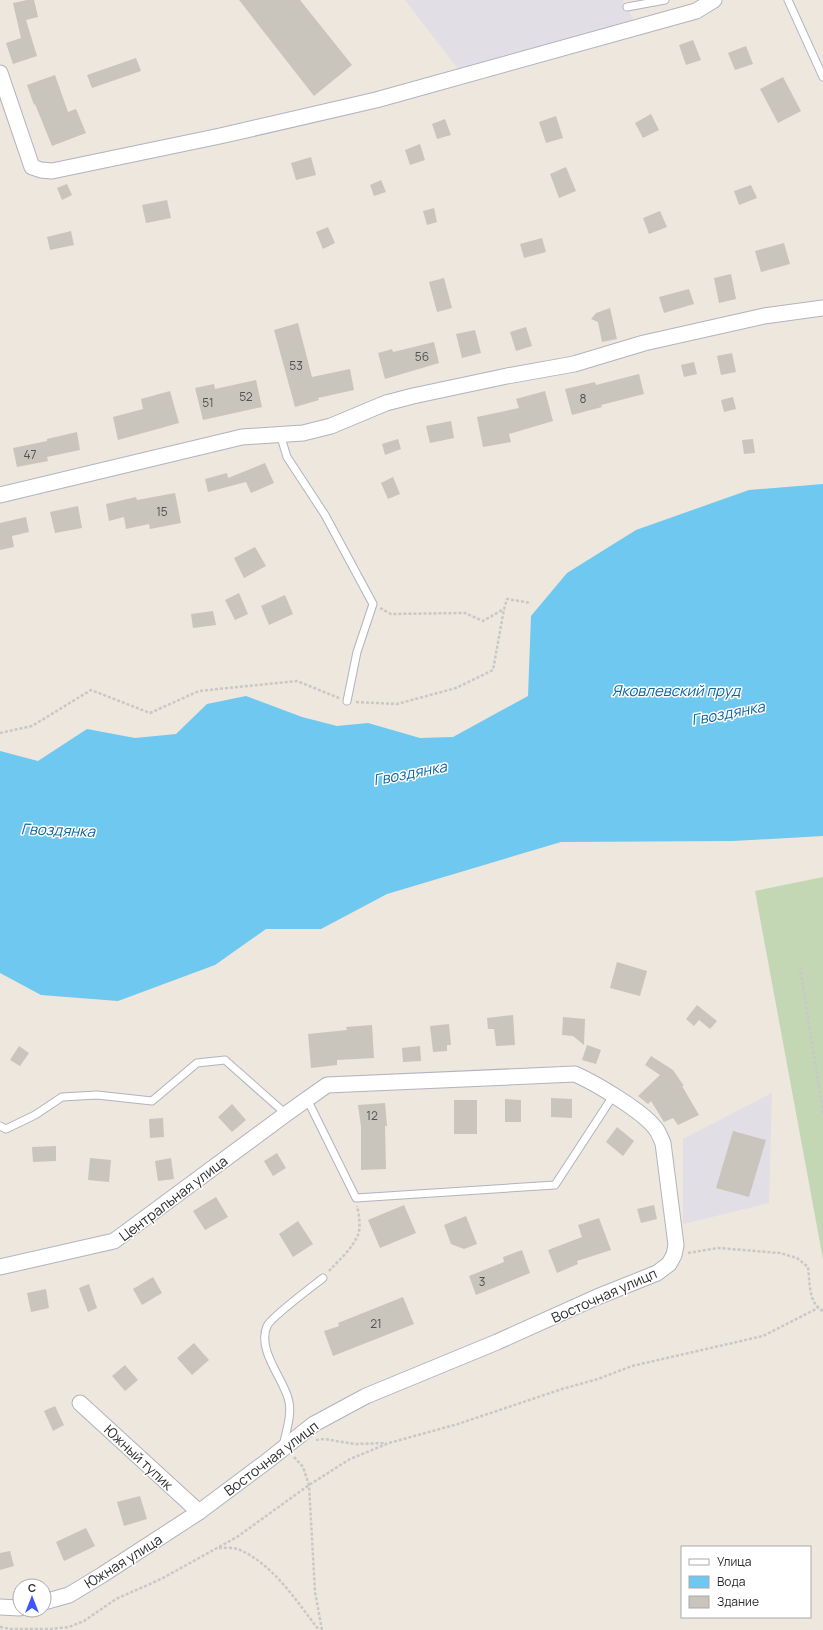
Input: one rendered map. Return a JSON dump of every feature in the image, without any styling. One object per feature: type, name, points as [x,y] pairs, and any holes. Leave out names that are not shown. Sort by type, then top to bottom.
[{"type":"street","points":[[0,73],[32,167],[52,171],[220,136],[376,100],[696,11],[714,0]]},
{"type":"street","points":[[0,495],[242,437],[303,433],[331,426],[386,403],[413,396],[507,376],[574,364],[644,343],[764,316],[823,308]]},
{"type":"street","points":[[307,1099],[327,1085],[575,1074],[593,1082],[639,1113],[656,1129],[663,1143],[676,1245],[674,1255]]},
{"type":"street","name":"Центральная улица","points":[[0,1267],[114,1241],[307,1099]]},
{"type":"street","name":"Восточная улицп","points":[[199,1512],[266,1462],[286,1452],[314,1424],[366,1396],[496,1342],[597,1297],[657,1273],[669,1264],[674,1255]]},
{"type":"street","name":"Южный тупик","points":[[80,1403],[199,1512]]},
{"type":"street","name":"Южная улица","points":[[52,1600],[69,1595],[199,1512]]},
{"type":"street","points":[[0,1607],[12,1608]]},
{"type":"lane","points":[[627,7],[665,0]]},
{"type":"lane","points":[[788,0],[823,77]]},
{"type":"lane","points":[[280,434],[287,457],[325,515],[373,604],[357,652],[347,701]]},
{"type":"lane","points":[[0,1126],[6,1129],[35,1115],[62,1097],[97,1095],[152,1101],[197,1063],[225,1060],[286,1114]]},
{"type":"lane","points":[[307,1099],[356,1198],[555,1185],[613,1096]]},
{"type":"lane","points":[[286,1452],[289,1399],[267,1352],[266,1335],[268,1325],[293,1302],[323,1278]]},
{"type":"path","points":[[0,734],[32,726],[90,690],[150,713],[199,691],[297,681],[347,701],[397,704],[456,688],[493,670],[504,609],[508,599],[531,603]]},
{"type":"path","points":[[373,604],[391,614],[465,613],[483,621],[504,609]]},
{"type":"path","points":[[800,967],[823,1113]]},
{"type":"path","points":[[323,1278],[348,1250],[358,1234],[359,1216],[356,1198]]},
{"type":"path","points":[[674,1255],[718,1248],[780,1253],[797,1258],[808,1267],[812,1299],[818,1308],[823,1311]]},
{"type":"path","points":[[0,1627],[11,1629],[50,1629],[69,1627],[84,1621],[116,1599],[161,1579],[237,1537],[309,1485],[350,1459],[389,1443],[458,1424],[562,1389],[598,1379],[632,1366],[763,1336],[818,1308]]},
{"type":"path","points":[[310,1442],[324,1438],[355,1444],[389,1443]]},
{"type":"path","points":[[286,1452],[294,1456],[303,1467],[309,1485],[315,1592],[321,1630]]},
{"type":"path","points":[[218,1548],[238,1549],[259,1561],[283,1584],[321,1630]]},
{"type":"shaded area","points":[[405,0],[623,0],[634,21],[458,69]]},
{"type":"shaded area","points":[[772,1093],[769,1203],[683,1224],[683,1139]]},
{"type":"green space","points":[[823,877],[823,1259],[755,891]]},
{"type":"water","name":"Яковлевский пруд","points":[[823,484],[823,836],[733,841],[561,842],[387,894],[321,929],[266,929],[215,965],[118,1001],[41,995],[0,973],[0,751],[38,761],[87,729],[135,738],[176,734],[207,704],[246,696],[302,717],[337,726],[368,723],[420,738],[453,737],[528,696],[531,616],[567,573],[636,530],[749,490]]},
{"type":"building","points":[[34,0],[38,17],[26,20],[37,56],[13,64],[6,43],[21,38],[13,3]]},
{"type":"building","points":[[239,0],[300,0],[352,65],[314,96]]},
{"type":"building","points":[[693,40],[701,60],[686,65],[679,45]]},
{"type":"building","points":[[746,46],[753,64],[735,70],[728,53]]},
{"type":"building","points":[[136,58],[141,71],[92,88],[87,75]]},
{"type":"building","points":[[55,75],[68,112],[76,109],[86,133],[52,146],[27,85]]},
{"type":"building","points":[[783,77],[801,111],[778,123],[760,89]]},
{"type":"building","points":[[651,114],[659,130],[643,138],[635,123]]},
{"type":"building","points":[[556,116],[563,138],[546,143],[539,122]]},
{"type":"building","points":[[445,119],[451,135],[437,139],[432,124]]},
{"type":"building","points":[[420,144],[425,160],[410,165],[405,150]]},
{"type":"building","points":[[311,157],[316,175],[296,180],[291,163]]},
{"type":"building","points":[[566,167],[576,191],[559,198],[550,174]]},
{"type":"building","points":[[381,180],[386,192],[374,196],[370,185]]},
{"type":"building","points":[[67,184],[72,195],[62,200],[57,188]]},
{"type":"building","points":[[751,185],[757,198],[739,205],[734,191]]},
{"type":"building","points":[[167,200],[171,218],[146,223],[142,205]]},
{"type":"building","points":[[434,208],[437,222],[427,225],[423,211]]},
{"type":"building","points":[[660,211],[667,227],[649,234],[643,218]]},
{"type":"building","points":[[328,227],[335,243],[323,249],[316,232]]},
{"type":"building","points":[[71,231],[74,245],[50,250],[47,237]]},
{"type":"building","points":[[542,238],[546,252],[524,258],[520,244]]},
{"type":"building","points":[[784,243],[790,264],[761,272],[755,251]]},
{"type":"building","points":[[731,274],[736,299],[719,303],[714,278]]},
{"type":"building","points":[[444,278],[452,308],[437,312],[429,282]]},
{"type":"building","points":[[689,289],[694,304],[664,313],[659,297]]},
{"type":"building","points":[[610,308],[617,339],[602,342],[598,322],[591,319],[596,313]]},
{"type":"building","points":[[298,323],[312,377],[350,369],[354,390],[318,398],[319,400],[295,407],[274,330]]},
{"type":"building","points":[[526,327],[532,346],[516,351],[510,332]]},
{"type":"building","points":[[475,330],[481,353],[462,358],[456,334]]},
{"type":"building","points":[[434,342],[439,363],[385,379],[378,353],[392,349],[393,352]]},
{"type":"building","points":[[732,353],[736,372],[721,375],[717,356]]},
{"type":"building","points":[[694,362],[697,374],[684,377],[681,365]]},
{"type":"building","points":[[639,374],[644,394],[601,405],[602,407],[572,415],[565,389],[595,382],[596,385]]},
{"type":"building","points":[[256,380],[262,407],[203,420],[195,388],[214,384],[215,389]]},
{"type":"building","points":[[170,391],[179,423],[118,440],[113,417],[143,409],[141,399]]},
{"type":"building","points":[[545,391],[553,421],[509,434],[511,442],[483,447],[477,417],[519,408],[516,399]]},
{"type":"building","points":[[733,397],[736,409],[724,412],[721,400]]},
{"type":"building","points":[[451,421],[454,438],[430,443],[426,426]]},
{"type":"building","points":[[77,432],[80,450],[47,457],[48,461],[17,467],[13,448],[47,441],[47,439]]},
{"type":"building","points":[[398,439],[401,449],[385,455],[382,444]]},
{"type":"building","points":[[753,439],[755,453],[744,454],[742,440]]},
{"type":"building","points":[[265,463],[274,483],[251,493],[246,482],[208,492],[205,479],[227,473],[228,478]]},
{"type":"building","points":[[393,477],[400,494],[388,499],[381,483]]},
{"type":"building","points":[[175,493],[181,523],[150,529],[149,524],[126,529],[124,517],[109,521],[106,504],[136,497],[137,500]]},
{"type":"building","points":[[78,506],[82,528],[55,533],[50,512]]},
{"type":"building","points":[[26,517],[29,532],[12,536],[14,547],[0,550],[0,523]]},
{"type":"building","points":[[255,547],[266,566],[244,578],[234,558]]},
{"type":"building","points":[[239,593],[248,614],[235,620],[225,600]]},
{"type":"building","points":[[285,595],[293,614],[269,625],[261,606]]},
{"type":"building","points":[[213,611],[216,625],[193,628],[191,614]]},
{"type":"building","points":[[617,962],[647,971],[640,996],[610,988]]},
{"type":"building","points":[[697,1005],[717,1021],[710,1029],[699,1020],[694,1026],[686,1019]]},
{"type":"building","points":[[513,1015],[515,1045],[496,1046],[494,1029],[488,1029],[487,1018]]},
{"type":"building","points":[[563,1017],[585,1019],[584,1045],[573,1036],[562,1035]]},
{"type":"building","points":[[449,1024],[451,1045],[447,1045],[447,1051],[433,1052],[430,1026]]},
{"type":"building","points":[[372,1025],[374,1058],[337,1060],[337,1065],[311,1068],[308,1034],[347,1030],[346,1027]]},
{"type":"building","points":[[587,1045],[601,1050],[596,1064],[582,1060]]},
{"type":"building","points":[[19,1046],[29,1053],[20,1066],[10,1060]]},
{"type":"building","points":[[420,1046],[421,1061],[403,1062],[402,1048]]},
{"type":"building","points":[[651,1056],[673,1070],[684,1086],[682,1086],[699,1115],[678,1125],[673,1118],[664,1122],[651,1101],[648,1104],[638,1096],[660,1075],[645,1065]]},
{"type":"building","points":[[551,1098],[572,1099],[572,1118],[551,1117]]},
{"type":"building","points":[[505,1099],[521,1100],[521,1122],[505,1122]]},
{"type":"building","points":[[454,1100],[477,1100],[477,1134],[454,1134]]},
{"type":"building","points":[[385,1103],[387,1126],[385,1126],[386,1169],[361,1170],[361,1127],[358,1105]]},
{"type":"building","points":[[232,1104],[246,1120],[232,1132],[218,1117]]},
{"type":"building","points":[[163,1118],[164,1137],[150,1138],[149,1119]]},
{"type":"building","points":[[617,1127],[634,1141],[623,1156],[606,1142]]},
{"type":"building","points":[[733,1131],[766,1140],[749,1197],[716,1188]]},
{"type":"building","points":[[56,1146],[56,1161],[33,1162],[32,1147]]},
{"type":"building","points":[[277,1153],[286,1168],[273,1176],[264,1161]]},
{"type":"building","points":[[90,1158],[111,1160],[109,1182],[88,1180]]},
{"type":"building","points":[[171,1158],[174,1179],[158,1181],[155,1161]]},
{"type":"building","points":[[216,1197],[228,1217],[205,1230],[193,1211]]},
{"type":"building","points":[[404,1205],[416,1233],[380,1248],[368,1220]]},
{"type":"building","points":[[654,1205],[657,1219],[641,1223],[637,1209]]},
{"type":"building","points":[[466,1216],[477,1244],[464,1249],[451,1244],[444,1225]]},
{"type":"building","points":[[599,1218],[611,1250],[577,1261],[578,1264],[557,1273],[548,1250],[582,1237],[578,1225]]},
{"type":"building","points":[[298,1221],[313,1244],[293,1257],[279,1234]]},
{"type":"building","points":[[522,1250],[530,1273],[476,1295],[469,1276],[504,1262],[503,1257]]},
{"type":"building","points":[[153,1277],[162,1293],[142,1305],[133,1289]]},
{"type":"building","points":[[89,1284],[97,1308],[88,1312],[79,1288]]},
{"type":"building","points":[[46,1289],[49,1308],[31,1312],[27,1293]]},
{"type":"building","points":[[403,1297],[414,1324],[333,1356],[324,1331],[339,1326],[338,1323]]},
{"type":"building","points":[[194,1343],[209,1360],[192,1375],[177,1358]]},
{"type":"building","points":[[125,1365],[138,1380],[125,1391],[112,1376]]},
{"type":"building","points":[[55,1406],[64,1425],[53,1431],[44,1411]]},
{"type":"building","points":[[140,1496],[147,1519],[124,1526],[117,1502]]},
{"type":"building","points":[[86,1528],[95,1546],[64,1561],[56,1542]]},
{"type":"building","points":[[10,1551],[14,1566],[0,1570],[0,1553]]},
{"type":"water label","name":"Гвоздянка","points":[[728,713]]},
{"type":"water label","name":"Гвоздянка","points":[[410,773]]},
{"type":"water label","name":"Гвоздянка","points":[[58,830]]}]
